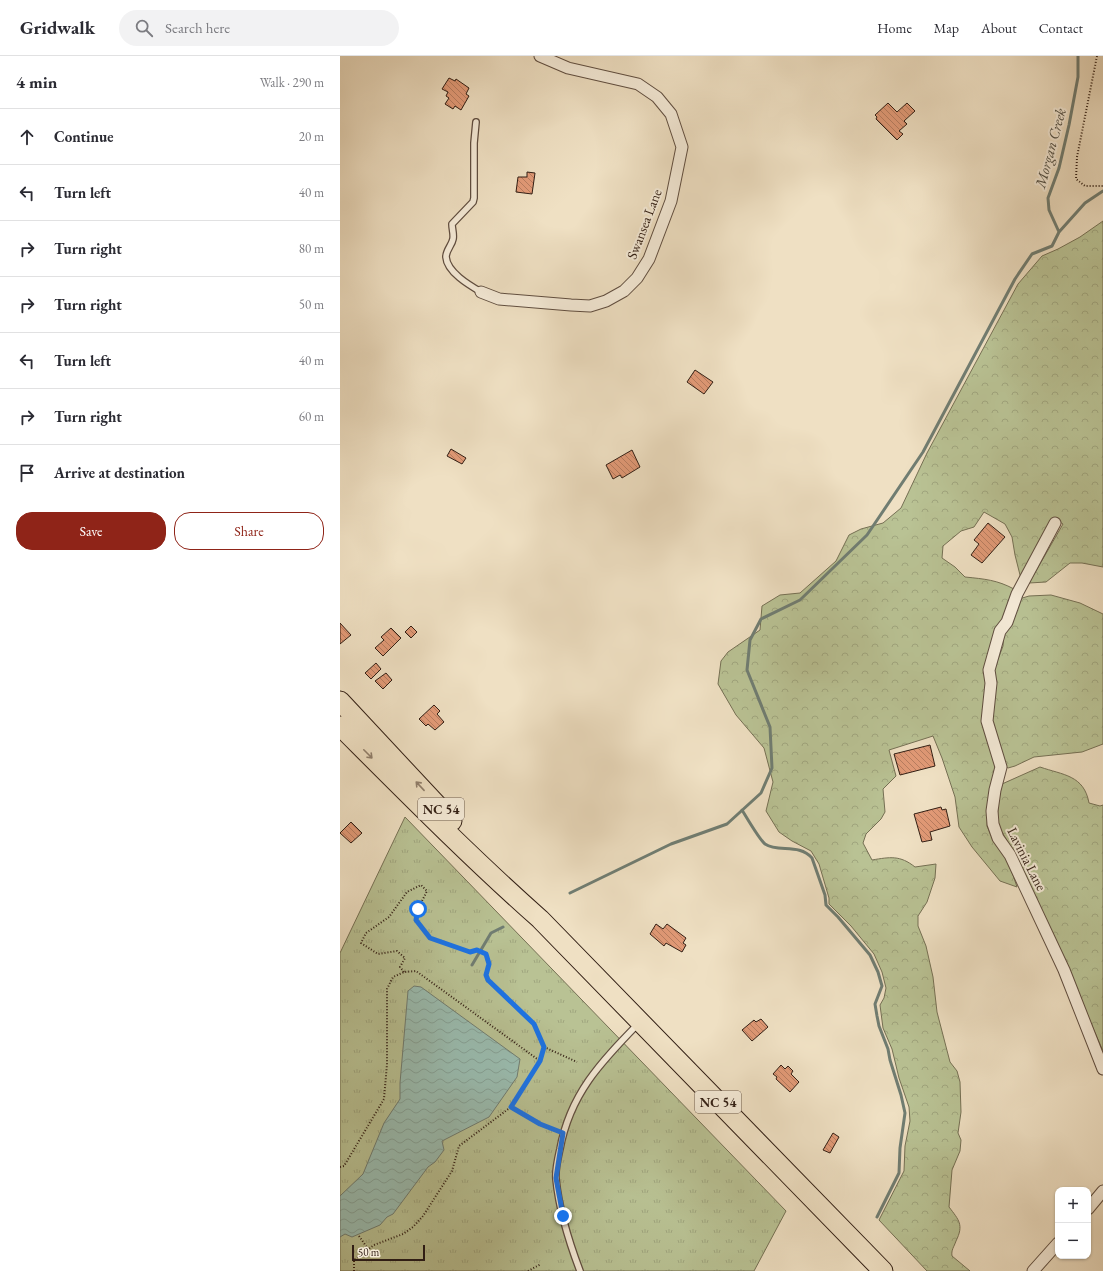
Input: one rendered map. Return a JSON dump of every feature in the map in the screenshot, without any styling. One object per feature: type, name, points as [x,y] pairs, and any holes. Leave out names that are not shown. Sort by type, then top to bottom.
[{"type":"highway","name":"NC 54","points":[[340,701],[506,877],[540,918],[884,1271]]},
{"type":"highway","name":"NC 54","points":[[340,726],[452,838],[500,884],[540,918]]},
{"type":"street","name":"Swansea Lane","points":[[481,292],[499,299],[590,306],[606,301],[624,290],[636,278],[649,259],[671,201],[682,147],[671,114],[657,97],[638,84],[568,68],[540,56]]},
{"type":"street","name":"Lavinia Lane","points":[[1055,523],[1017,594],[1007,622],[1000,631],[989,670],[991,683],[987,721],[1001,766],[994,790],[992,824],[998,838],[1010,855],[1064,970],[1103,1069]]},
{"type":"street","points":[[1091,1205],[1103,1191]]},
{"type":"street","points":[[1033,1271],[1055,1246]]},
{"type":"lane","points":[[476,122],[474,143],[474,198],[473,202],[452,224],[453,239],[446,257],[452,270],[471,286],[481,292]]},
{"type":"lane","points":[[580,1271],[563,1216],[556,1178],[563,1133],[571,1111],[585,1085],[605,1058],[640,1022]]},
{"type":"path","points":[[1097,56],[1077,157],[1076,179],[1085,186],[1103,186]]},
{"type":"path","points":[[354,1271],[354,1260],[374,1245],[404,1234],[423,1216],[452,1171],[459,1146],[511,1107],[540,1061],[544,1047],[534,1024],[488,980],[486,975],[489,964],[486,954],[477,950],[470,952],[430,938],[416,920],[418,909],[427,891],[421,885],[407,892],[388,918],[366,933],[361,943],[378,954],[397,951],[406,958],[400,967],[404,972]]},
{"type":"path","points":[[340,1168],[344,1166],[384,1099],[387,1057],[387,989],[393,977],[404,972],[416,971],[540,1061]]},
{"type":"path","points":[[544,1047],[576,1062]]},
{"type":"path","points":[[511,1107],[540,1124],[563,1133]]},
{"type":"path","points":[[359,1236],[368,1249]]},
{"type":"path","points":[[528,1271],[541,1264]]},
{"type":"green space","points":[[1103,221],[1103,567],[1082,563],[1070,563],[1046,582],[1029,583],[1063,524],[1054,518],[1021,579],[1012,537],[1005,524],[984,512],[974,527],[961,531],[943,546],[942,558],[955,567],[965,577],[991,580],[1014,589],[986,668],[996,764],[989,793],[987,826],[993,840],[1005,857],[1017,887],[1000,881],[972,847],[959,827],[955,797],[933,736],[889,750],[896,776],[883,789],[885,812],[881,819],[866,834],[863,843],[872,860],[895,858],[904,860],[915,867],[936,864],[935,878],[927,902],[918,916],[918,926],[926,946],[933,977],[937,1012],[950,1062],[957,1071],[960,1082],[961,1112],[958,1133],[961,1140],[960,1151],[952,1170],[949,1207],[958,1219],[960,1227],[960,1231],[952,1250],[952,1256],[970,1271],[927,1271],[879,1220],[904,1171],[905,1146],[910,1121],[909,1107],[899,1078],[892,1049],[883,1028],[880,1005],[884,998],[886,988],[882,972],[874,954],[851,926],[829,904],[829,898],[819,864],[811,851],[779,832],[766,811],[773,782],[764,748],[736,715],[718,684],[721,661],[728,652],[760,630],[762,606],[780,595],[800,593],[836,561],[849,535],[861,529],[883,523],[901,508],[927,453],[1018,284],[1042,256],[1080,237]]},
{"type":"green space","points":[[1051,595],[1080,603],[1103,614],[1103,744],[1082,752],[1034,757],[1008,768],[1003,765],[990,721],[994,670],[1003,646],[1004,632],[1019,599],[1029,596]]},
{"type":"green space","points":[[1040,767],[1077,781],[1086,794],[1089,803],[1100,806],[1103,805],[1103,1051],[1033,891],[1014,852],[997,824],[999,793],[1002,784]]},
{"type":"green space","points":[[405,817],[786,1211],[754,1271],[340,1271],[340,953]]},
{"type":"water","points":[[414,986],[421,987],[520,1059],[517,1077],[489,1117],[442,1141],[444,1150],[435,1162],[428,1167],[393,1214],[387,1217],[380,1225],[352,1237],[345,1234],[340,1237],[340,1196],[363,1174],[384,1123],[400,1099],[408,991]]},
{"type":"building","points":[[449,78],[455,81],[456,79],[469,88],[466,94],[469,96],[461,110],[455,106],[453,109],[445,104],[449,98],[446,96],[448,92],[442,89]]},
{"type":"building","points":[[888,103],[897,112],[907,103],[915,111],[904,121],[907,124],[899,131],[903,134],[897,140],[876,119],[877,117],[875,115]]},
{"type":"building","points":[[527,172],[535,173],[532,194],[516,192],[518,177],[527,177]]},
{"type":"building","points":[[695,370],[713,382],[704,394],[687,382]]},
{"type":"building","points":[[451,449],[466,458],[462,464],[447,456]]},
{"type":"building","points":[[632,450],[640,467],[622,478],[620,475],[613,479],[606,465]]},
{"type":"building","points":[[988,523],[1005,537],[982,563],[971,555],[979,544],[974,540]]},
{"type":"building","points":[[340,623],[351,635],[340,644]]},
{"type":"building","points":[[411,626],[417,632],[411,638],[405,632]]},
{"type":"building","points":[[391,628],[401,638],[383,656],[375,648],[384,640],[381,637]]},
{"type":"building","points":[[376,663],[381,669],[371,679],[365,673]]},
{"type":"building","points":[[386,673],[392,680],[383,689],[375,681]]},
{"type":"building","points":[[434,705],[440,711],[437,714],[444,722],[435,730],[428,724],[426,726],[419,719]]},
{"type":"building","points":[[930,745],[935,766],[900,775],[894,754]]},
{"type":"building","points":[[941,807],[942,810],[946,809],[950,826],[930,832],[932,840],[922,842],[914,814]]},
{"type":"building","points":[[351,822],[362,833],[351,843],[340,833]]},
{"type":"building","points":[[656,924],[663,929],[667,924],[686,938],[683,943],[686,945],[682,952],[666,943],[664,946],[650,934]]},
{"type":"building","points":[[761,1019],[768,1027],[752,1041],[742,1030],[754,1020],[756,1022]]},
{"type":"building","points":[[781,1065],[785,1069],[788,1066],[793,1071],[791,1074],[799,1082],[790,1092],[776,1079],[777,1077],[773,1074]]},
{"type":"building","points":[[833,1133],[839,1137],[830,1153],[823,1150]]},
{"type":"waterway","name":"Morgan Creek","points":[[1059,232],[1049,210],[1048,198],[1059,168],[1069,125],[1078,77],[1078,56]]},
{"type":"waterway","points":[[570,893],[671,844],[727,824],[761,793],[772,768],[770,727],[747,670],[750,640],[761,619],[800,600],[867,535],[923,452],[1015,279],[1032,254],[1052,246],[1059,232],[1085,203],[1103,191]]},
{"type":"waterway","points":[[742,810],[756,833],[765,844],[770,847],[795,849],[807,853],[812,858],[825,895],[826,905],[870,955],[878,972],[882,986],[875,1004],[877,1016],[879,1026],[888,1049],[905,1113],[900,1148],[899,1173],[877,1217]]},
{"type":"waterway","points":[[472,965],[491,933],[503,927]]},
{"type":"route","points":[[418,909],[416,920],[430,938],[470,952],[477,950],[486,954],[489,964],[486,975],[488,980],[513,1002],[534,1024],[544,1047],[540,1061],[511,1107],[540,1124],[563,1133],[556,1178],[563,1216]]}]
